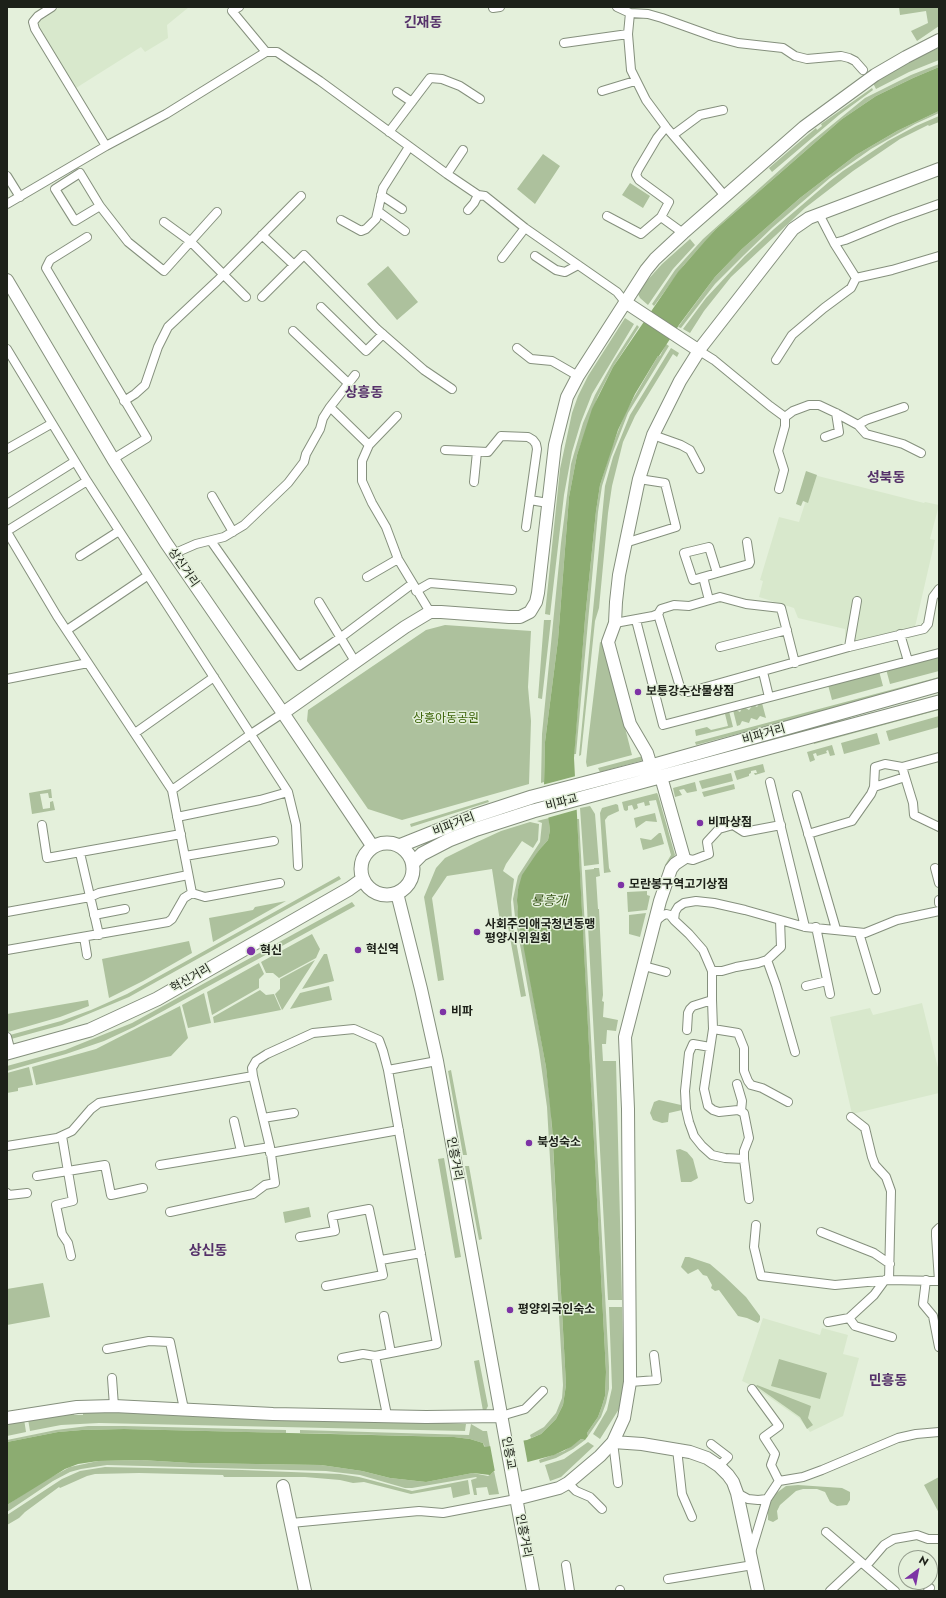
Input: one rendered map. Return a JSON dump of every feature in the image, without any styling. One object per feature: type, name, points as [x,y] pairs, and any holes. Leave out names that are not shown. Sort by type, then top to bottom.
[{"type":"main road","name":"비파거리","points":[[588,783],[939,685]]},
{"type":"main road","name":"비파거리","points":[[590,796],[939,702]]},
{"type":"main road","name":"비파교","points":[[532,797],[588,783]]},
{"type":"main road","name":"비파교","points":[[533,811],[590,796]]},
{"type":"main road","name":"비파거리","points":[[399,846],[474,816],[532,797]]},
{"type":"main road","name":"비파거리","points":[[413,863],[422,854],[449,840],[477,829],[533,811]]},
{"type":"main road","points":[[385,843],[399,846],[406,851],[413,863],[412,877],[408,885],[397,893],[383,895],[374,892],[367,886],[363,879],[361,870],[362,861],[366,853],[373,847],[385,843]]},
{"type":"main road","name":"혁신거리","points":[[9,1053],[90,1030],[157,999],[349,889],[363,879]]},
{"type":"street","points":[[52,7],[38,16],[33,22],[35,29],[106,146]]},
{"type":"street","points":[[238,7],[232,11],[266,52]]},
{"type":"street","points":[[617,7],[630,13],[648,14],[662,18],[715,37],[738,43],[783,48],[795,56],[807,59],[841,56],[850,58],[855,61],[862,70]]},
{"type":"street","points":[[630,13],[628,34],[631,70],[635,81],[646,100],[666,127],[725,196]]},
{"type":"street","points":[[564,44],[628,34]]},
{"type":"street","points":[[172,790],[251,734],[356,663],[405,627],[430,612],[520,617],[530,612],[536,602],[538,593],[552,462],[560,420],[568,397],[578,376],[625,302],[655,259],[804,127],[875,75],[939,40]]},
{"type":"street","points":[[7,204],[106,146],[166,114],[266,52],[277,52],[320,81],[447,174],[478,195],[486,196],[525,228],[616,292],[625,302],[636,310],[714,360],[785,417]]},
{"type":"street","points":[[389,132],[430,78],[434,77],[442,79],[460,86],[480,99]]},
{"type":"street","points":[[602,91],[635,81]]},
{"type":"street","points":[[397,92],[412,102]]},
{"type":"street","points":[[673,135],[700,115],[723,110]]},
{"type":"street","points":[[607,216],[641,234],[661,217],[669,202],[639,180],[636,175],[657,138],[666,127]]},
{"type":"street","points":[[341,220],[361,231],[366,229],[376,219],[379,212],[383,188],[409,147]]},
{"type":"street","points":[[447,174],[463,150]]},
{"type":"street","points":[[651,766],[647,753],[630,724],[608,642],[616,623],[617,589],[638,479],[653,435],[698,350],[786,237],[801,223],[819,214],[939,169]]},
{"type":"street","points":[[100,206],[75,221],[55,189],[80,174],[100,206],[128,242],[164,271],[217,212]]},
{"type":"street","points":[[7,176],[20,197]]},
{"type":"street","points":[[381,195],[402,209]]},
{"type":"street","points":[[468,210],[478,195]]},
{"type":"street","points":[[124,401],[136,394],[145,385],[158,347],[168,327],[223,275],[300,196]]},
{"type":"street","points":[[834,243],[939,204]]},
{"type":"street","points":[[379,212],[405,231]]},
{"type":"street","points":[[819,214],[834,243],[856,278]]},
{"type":"street","points":[[661,217],[683,233]]},
{"type":"street","points":[[164,222],[190,241],[246,297]]},
{"type":"street","points":[[502,258],[525,228]]},
{"type":"street","points":[[262,235],[294,266]]},
{"type":"street","points":[[87,237],[50,260],[46,268],[147,438],[113,459]]},
{"type":"street","points":[[262,297],[304,255],[382,334],[424,370],[452,389]]},
{"type":"street","points":[[535,256],[556,270],[565,272],[578,265]]},
{"type":"street","points":[[856,278],[892,270],[939,256]]},
{"type":"street","points":[[776,360],[792,334],[851,288],[856,278]]},
{"type":"street","name":"상신거리","points":[[7,280],[113,459],[173,554],[283,713],[373,847]]},
{"type":"street","points":[[321,307],[366,351],[382,334]]},
{"type":"street","points":[[293,331],[348,383]]},
{"type":"street","points":[[517,348],[531,359],[552,362],[578,376]]},
{"type":"street","points":[[8,352],[74,462],[288,792],[296,825],[298,866]]},
{"type":"street","points":[[173,554],[196,544],[224,538],[244,525],[288,483],[300,468],[330,407],[355,375]]},
{"type":"street","points":[[779,489],[784,470],[778,451],[785,426],[785,417],[793,410],[809,405],[819,406],[836,413],[858,425],[866,434],[903,444],[921,453]]},
{"type":"street","points":[[330,407],[369,445]]},
{"type":"street","points":[[858,425],[866,420],[904,407]]},
{"type":"street","points":[[825,437],[839,432],[836,413]]},
{"type":"street","points":[[397,416],[369,445],[362,461],[362,481],[372,503],[386,527],[398,559],[414,588],[430,612]]},
{"type":"street","points":[[7,449],[51,424]]},
{"type":"street","points":[[653,435],[681,445],[690,450],[700,469]]},
{"type":"street","points":[[445,450],[488,452],[501,436],[528,437],[533,440],[536,444],[536,449],[526,527]]},
{"type":"street","points":[[474,482],[477,452]]},
{"type":"street","points":[[7,504],[74,462]]},
{"type":"street","points":[[625,543],[676,527],[665,483],[638,479]]},
{"type":"street","points":[[87,482],[7,532],[88,663],[172,790],[192,893]]},
{"type":"street","points":[[212,496],[233,532]]},
{"type":"street","points":[[530,500],[548,503]]},
{"type":"street","points":[[80,556],[119,531]]},
{"type":"street","points":[[211,541],[299,666],[414,588],[430,583],[512,590]]},
{"type":"street","points":[[717,572],[709,547],[684,553],[693,580],[749,564],[747,542]]},
{"type":"street","points":[[367,577],[398,559]]},
{"type":"street","points":[[67,630],[147,576]]},
{"type":"street","points":[[703,577],[709,600]]},
{"type":"street","points":[[658,614],[680,687],[683,691],[688,692],[849,647],[924,629],[928,624],[933,597],[939,589]]},
{"type":"street","points":[[616,623],[636,620],[658,614],[661,609],[674,605],[689,606],[720,597],[746,604],[781,608],[795,663]]},
{"type":"street","points":[[849,647],[857,601]]},
{"type":"street","points":[[319,602],[356,663]]},
{"type":"street","points":[[636,620],[663,725],[939,652]]},
{"type":"street","points":[[720,647],[787,630]]},
{"type":"street","points":[[900,634],[908,661]]},
{"type":"street","points":[[7,679],[88,663]]},
{"type":"street","points":[[763,672],[769,697]]},
{"type":"street","points":[[135,733],[214,677]]},
{"type":"street","points":[[808,834],[852,821],[869,798],[874,787],[875,767],[885,764],[902,768],[939,757]]},
{"type":"street","points":[[902,768],[914,803],[914,815],[939,827]]},
{"type":"street","points":[[661,777],[684,858]]},
{"type":"street","points":[[874,787],[905,777]]},
{"type":"street","points":[[770,782],[805,927]]},
{"type":"street","points":[[177,816],[260,800],[288,792]]},
{"type":"street","points":[[797,795],[836,929]]},
{"type":"street","points":[[42,825],[47,858],[180,834]]},
{"type":"street","points":[[291,1523],[419,1511],[443,1513],[516,1499],[559,1488],[568,1483],[600,1456],[613,1442],[624,1418],[630,1382],[628,1109],[625,1037],[644,966],[667,912],[670,869],[684,858],[693,860],[709,854],[707,842],[719,829],[733,825],[744,832],[781,825]]},
{"type":"street","points":[[185,856],[274,841]]},
{"type":"street","points":[[80,853],[99,935]]},
{"type":"street","points":[[935,868],[939,883]]},
{"type":"street","points":[[7,912],[90,897],[99,893],[188,875]]},
{"type":"street","points":[[7,950],[168,922],[172,919],[184,898],[192,893],[205,897],[280,883]]},
{"type":"street","name":"인흥거리","points":[[397,893],[421,989],[437,1062],[502,1421]]},
{"type":"street","points":[[667,912],[684,903],[696,901],[745,910],[805,927],[836,929],[865,934],[897,920],[939,911]]},
{"type":"street","points":[[94,915],[125,909]]},
{"type":"street","points":[[667,912],[703,950],[712,971],[713,1029],[704,1089],[708,1106],[719,1112],[738,1110],[744,1113],[750,1138],[744,1151],[750,1199]]},
{"type":"street","points":[[712,971],[722,971],[736,966],[758,963],[767,960],[781,947],[780,920]]},
{"type":"street","points":[[816,928],[830,994]]},
{"type":"street","points":[[859,933],[876,990]]},
{"type":"street","points":[[84,937],[87,955]]},
{"type":"street","points":[[767,960],[776,985],[795,1052]]},
{"type":"street","points":[[644,966],[666,972]]},
{"type":"street","points":[[806,986],[828,981]]},
{"type":"street","points":[[687,1030],[688,1013],[690,1009],[693,1006],[712,1000]]},
{"type":"street","points":[[170,1212],[253,1194],[265,1185],[275,1183],[270,1150],[253,1076],[252,1068],[256,1061],[266,1054],[313,1033],[354,1029],[379,1040],[388,1070],[437,1344],[375,1356],[363,1354],[342,1358]]},
{"type":"street","points":[[713,1029],[738,1033],[744,1048],[744,1072],[748,1081],[751,1085],[762,1088],[788,1102]]},
{"type":"street","points":[[7,1037],[9,1053]]},
{"type":"street","points":[[710,1047],[692,1044],[689,1053],[685,1090],[689,1122],[694,1136],[702,1146],[712,1154],[725,1158],[744,1159]]},
{"type":"street","points":[[388,1070],[437,1062]]},
{"type":"street","points":[[7,1146],[62,1136],[72,1131],[90,1109],[99,1103],[253,1076]]},
{"type":"street","points":[[737,1084],[742,1101],[741,1111]]},
{"type":"street","points":[[263,1118],[294,1113]]},
{"type":"street","points":[[828,1322],[849,1318],[874,1295],[887,1280],[890,1264],[891,1191],[886,1177],[875,1165],[865,1128],[851,1118]]},
{"type":"street","points":[[234,1121],[241,1151]]},
{"type":"street","points":[[160,1165],[241,1151],[270,1150],[399,1130]]},
{"type":"street","points":[[62,1136],[73,1201],[56,1205],[62,1234],[68,1243],[71,1256]]},
{"type":"street","points":[[38,1176],[105,1165],[111,1195],[143,1188]]},
{"type":"street","points":[[7,1193],[9,1195],[27,1192]]},
{"type":"street","points":[[300,1237],[335,1231],[332,1216],[369,1209],[383,1275],[326,1286]]},
{"type":"street","points":[[756,1225],[754,1247],[761,1276],[835,1285],[887,1280],[939,1281],[936,1236],[936,1231],[939,1228]]},
{"type":"street","points":[[821,1232],[874,1253],[890,1264]]},
{"type":"street","points":[[381,1260],[421,1253]]},
{"type":"street","points":[[926,1280],[924,1304],[933,1316],[939,1347]]},
{"type":"street","points":[[384,1316],[391,1353]]},
{"type":"street","points":[[849,1318],[855,1326],[892,1337]]},
{"type":"street","points":[[107,1350],[149,1341],[170,1342],[184,1409]]},
{"type":"street","points":[[630,1382],[657,1380],[654,1354]]},
{"type":"street","points":[[375,1356],[387,1416]]},
{"type":"street","points":[[112,1378],[114,1406]]},
{"type":"street","points":[[752,1389],[779,1426],[764,1437],[775,1454],[771,1464],[779,1481]]},
{"type":"street","points":[[7,1418],[77,1407],[114,1406],[273,1414],[387,1416],[502,1421],[525,1409],[543,1391]]},
{"type":"street","name":"인흥교","points":[[502,1421],[513,1481]]},
{"type":"street","points":[[751,1553],[766,1499],[779,1481],[803,1477],[898,1438],[921,1433],[939,1432]]},
{"type":"street","points":[[613,1442],[642,1444],[677,1450],[707,1458],[719,1466],[733,1482],[737,1493],[758,1591]]},
{"type":"street","points":[[613,1442],[618,1483]]},
{"type":"street","points":[[711,1444],[728,1457],[719,1466]]},
{"type":"street","points":[[677,1450],[682,1494],[692,1517]]},
{"type":"street","name":"인흥거리","points":[[513,1481],[533,1591]]},
{"type":"street","points":[[568,1483],[576,1491],[590,1497],[602,1509]]},
{"type":"street","points":[[283,1486],[305,1591]]},
{"type":"street","points":[[737,1493],[748,1499],[766,1499]]},
{"type":"street","points":[[826,1532],[895,1591]]},
{"type":"street","points":[[830,1591],[894,1539],[917,1535],[939,1539]]},
{"type":"street","points":[[566,1565],[570,1591]]},
{"type":"street","points":[[668,1579],[753,1565]]},
{"type":"shaded area","points":[[60,7],[189,7],[167,25],[168,38],[145,52],[141,47],[76,88],[38,26],[40,19]]},
{"type":"shaded area","points":[[814,475],[924,503],[939,505],[930,539],[935,540],[915,627],[845,643],[845,629],[798,618],[794,608],[759,597],[763,581],[760,580],[779,517],[799,522]]},
{"type":"shaded area","points":[[922,1003],[939,1072],[939,1093],[852,1114],[830,1017],[870,1008],[873,1015]]},
{"type":"shaded area","points":[[763,1318],[820,1335],[822,1328],[848,1335],[843,1354],[859,1358],[843,1416],[810,1432],[799,1418],[753,1386],[742,1381]]},
{"type":"green space","points":[[899,7],[939,7],[939,26],[917,41],[911,31],[928,23],[926,11],[900,15]]},
{"type":"green space","points":[[939,48],[939,60],[909,72],[876,89],[873,83],[921,55]]},
{"type":"green space","points":[[939,64],[939,67],[876,96],[842,119],[716,229],[684,265],[654,306],[652,304],[675,270],[703,239],[811,142],[865,98],[911,75]]},
{"type":"green space","points":[[872,88],[873,90],[839,115],[772,172],[769,168],[804,138],[816,128],[817,130],[822,126],[821,124]]},
{"type":"green space","points":[[939,111],[939,113],[915,124],[871,149],[830,178],[773,227],[744,255],[715,284],[681,328],[678,327],[715,277],[742,249],[800,198],[856,155],[897,131]]},
{"type":"green space","points":[[939,116],[939,122],[929,126],[928,125],[900,139],[853,171],[805,208],[731,277],[704,311],[690,333],[683,329],[706,298],[745,256],[830,181],[888,141]]},
{"type":"green space","points":[[543,154],[560,166],[535,204],[517,189]]},
{"type":"green space","points":[[630,183],[650,196],[643,208],[622,195]]},
{"type":"green space","points":[[690,239],[695,245],[673,269],[648,305],[640,298],[638,294],[644,284],[662,264]]},
{"type":"green space","points":[[388,266],[418,302],[397,320],[367,284]]},
{"type":"green space","points":[[625,318],[634,324],[592,394],[581,422],[572,452],[564,495],[550,615],[545,614],[560,469],[572,413],[578,396],[588,376]]},
{"type":"green space","points":[[637,325],[639,327],[613,367],[598,396],[577,455],[569,497],[558,640],[545,742],[544,782],[541,783],[542,734],[561,543],[571,464],[583,423],[595,395],[613,362]]},
{"type":"green space","points":[[666,344],[669,346],[628,413],[611,457],[602,486],[598,512],[576,754],[574,754],[585,619],[600,485],[611,449],[626,411]]},
{"type":"green space","points":[[671,348],[679,353],[677,357],[673,354],[635,416],[623,442],[612,486],[599,608],[595,621],[581,755],[579,756],[605,486],[613,457],[630,415]]},
{"type":"green space","points":[[806,471],[817,475],[808,503],[803,501],[801,506],[796,504]]},
{"type":"green space","points":[[544,620],[551,620],[542,699],[538,698]]},
{"type":"green space","name":"상흥아동공원","points":[[445,625],[531,631],[528,687],[531,721],[529,784],[402,820],[368,809],[307,721],[308,710],[426,630]]},
{"type":"green space","points":[[600,642],[603,643],[632,755],[587,767],[588,742]]},
{"type":"green space","points":[[939,655],[939,671],[890,684],[886,669]]},
{"type":"green space","points":[[879,671],[883,686],[832,700],[828,685]]},
{"type":"green space","points":[[939,677],[939,680],[696,745],[695,742]]},
{"type":"green space","points":[[760,703],[762,703],[766,718],[760,716],[757,720],[751,718],[749,723],[742,721],[740,725],[737,726],[733,710],[740,712],[744,707],[749,710],[753,705],[757,707]]},
{"type":"green space","points":[[939,707],[939,710],[814,744],[813,741]]},
{"type":"green space","points":[[729,711],[733,727],[696,736],[695,730],[707,727],[711,730],[728,726],[725,714],[704,720],[703,718]]},
{"type":"green space","points":[[939,716],[939,727],[889,741],[886,731]]},
{"type":"green space","points":[[877,733],[880,744],[844,754],[841,743]]},
{"type":"green space","points":[[832,745],[835,755],[830,756],[828,750],[826,751],[827,753],[817,756],[816,753],[813,754],[815,760],[810,762],[807,752]]},
{"type":"green space","points":[[643,756],[644,760],[600,772],[598,768]]},
{"type":"green space","points":[[763,764],[765,772],[755,775],[754,773],[757,773],[756,770],[751,771],[749,776],[737,780],[734,771]]},
{"type":"green space","points":[[731,773],[733,781],[702,789],[699,781]]},
{"type":"green space","points":[[695,782],[697,791],[687,793],[684,789],[679,790],[682,795],[675,797],[673,788]]},
{"type":"green space","points":[[734,784],[735,789],[704,797],[702,792]]},
{"type":"green space","points":[[51,789],[52,798],[49,798],[48,793],[40,794],[43,809],[50,808],[50,802],[53,801],[55,810],[32,814],[29,793]]},
{"type":"green space","points":[[657,793],[675,855],[666,868],[665,865],[671,855],[656,800],[649,801],[650,805],[645,806],[644,802],[637,804],[638,808],[634,810],[632,805],[628,806],[628,810],[626,811],[624,810],[622,802]]},
{"type":"green space","points":[[488,800],[489,802],[411,827],[410,824]]},
{"type":"green space","points":[[616,804],[618,805],[619,811],[608,816],[605,820],[609,868],[611,872],[604,873],[600,813],[602,808]]},
{"type":"green space","points":[[590,806],[595,814],[599,864],[584,866],[580,808]]},
{"type":"green space","points":[[655,813],[657,822],[646,821],[636,828],[634,818]]},
{"type":"green space","points":[[549,818],[550,830],[548,840],[539,850],[518,889],[517,906],[546,1067],[551,1110],[566,1385],[563,1405],[556,1419],[541,1434],[531,1438],[530,1435],[544,1427],[556,1413],[562,1398],[563,1385],[547,1107],[539,1050],[513,899],[518,876],[540,842],[542,823],[537,821]]},
{"type":"green space","points":[[577,819],[579,819],[609,1367],[609,1389],[606,1403],[601,1417],[588,1436],[587,1433],[598,1417],[605,1396],[606,1372]]},
{"type":"green space","points":[[530,822],[539,824],[538,840],[533,848],[522,841],[506,864],[503,871],[514,879],[511,902],[512,919],[526,996],[521,997],[508,927],[501,928],[492,869],[447,876],[432,898],[444,980],[438,981],[424,897],[436,868],[445,858],[475,843],[501,831]]},
{"type":"green space","points":[[661,833],[664,844],[643,850],[640,838],[651,840]]},
{"type":"green space","points":[[599,868],[600,876],[596,877],[599,909],[602,1001],[604,1002],[603,1017],[618,1020],[616,1031],[607,1030],[606,1044],[602,1044],[603,1061],[616,1061],[622,1300],[608,1300],[585,870]]},
{"type":"green space","points":[[339,876],[341,879],[129,997],[62,1025],[11,1039],[10,1035],[61,1021],[127,994]]},
{"type":"green space","points":[[647,891],[647,895],[650,896],[647,910],[628,912],[627,892]]},
{"type":"green space","points":[[286,901],[213,942],[209,918],[253,910],[255,907]]},
{"type":"green space","points":[[352,902],[355,906],[134,1027],[104,1041],[7,1071],[7,1066],[65,1050],[132,1023]]},
{"type":"green space","points":[[646,913],[640,937],[629,934],[629,915]]},
{"type":"green space","points":[[312,934],[320,949],[316,958],[279,978],[273,973],[266,973],[261,962]]},
{"type":"green space","points":[[189,941],[192,953],[143,981],[109,998],[102,959]]},
{"type":"green space","points":[[324,954],[327,954],[334,981],[302,989]]},
{"type":"green space","points":[[315,960],[282,1010],[275,994],[280,989],[280,979]]},
{"type":"green space","points":[[259,963],[264,974],[259,979],[259,988],[212,1015],[207,992]]},
{"type":"green space","points":[[329,986],[332,1000],[290,1009],[300,993]]},
{"type":"green space","points":[[260,990],[266,995],[274,994],[281,1010],[214,1023],[213,1017]]},
{"type":"green space","points":[[204,993],[211,1023],[188,1028],[182,1005]]},
{"type":"green space","points":[[88,1000],[89,1006],[60,1017],[8,1032],[7,1014]]},
{"type":"green space","points":[[180,1006],[188,1038],[171,1056],[36,1085],[32,1067],[96,1049]]},
{"type":"green space","points":[[29,1067],[33,1085],[18,1088],[18,1091],[7,1093],[7,1073]]},
{"type":"green space","points":[[451,1070],[467,1155],[463,1155],[448,1071]]},
{"type":"green space","points":[[659,1100],[681,1105],[682,1110],[669,1113],[668,1122],[662,1123],[653,1120],[650,1113],[654,1102]]},
{"type":"green space","points":[[680,1149],[687,1152],[693,1159],[698,1178],[691,1182],[681,1182],[676,1150]]},
{"type":"green space","points":[[444,1158],[461,1257],[455,1258],[438,1159]]},
{"type":"green space","points":[[465,1166],[469,1166],[482,1239],[479,1240]]},
{"type":"green space","points":[[309,1207],[311,1217],[285,1223],[283,1212]]},
{"type":"green space","points":[[685,1257],[710,1264],[724,1276],[746,1297],[760,1316],[758,1323],[738,1316],[719,1290],[715,1291],[711,1288],[712,1285],[707,1276],[703,1275],[698,1269],[688,1274],[681,1267]]},
{"type":"green space","points":[[43,1283],[50,1317],[7,1325],[7,1289]]},
{"type":"green space","points":[[609,1307],[622,1307],[624,1383],[619,1409],[600,1439],[593,1434],[607,1410],[612,1388]]},
{"type":"green space","points":[[779,1359],[827,1373],[820,1399],[771,1386]]},
{"type":"green space","points":[[479,1360],[488,1406],[486,1410],[483,1411],[474,1361]]},
{"type":"green space","points":[[757,1385],[811,1406],[808,1418],[813,1425],[807,1429],[800,1417],[756,1386]]},
{"type":"green space","points":[[97,1411],[442,1421],[442,1423],[466,1424],[465,1431],[99,1423],[61,1425],[30,1431],[28,1419],[74,1412],[74,1415],[83,1415],[83,1412]]},
{"type":"green space","points":[[24,1419],[26,1432],[7,1436],[7,1422]]},
{"type":"green space","points":[[471,1424],[483,1431],[487,1431],[490,1447],[485,1447],[483,1443],[470,1439],[454,1437],[300,1433],[300,1430],[469,1435]]},
{"type":"green space","points":[[88,1426],[286,1430],[286,1433],[124,1429],[82,1430],[58,1432],[7,1442],[7,1440],[56,1430]]},
{"type":"green space","points":[[581,1439],[585,1440],[573,1449],[556,1458],[540,1463],[539,1460],[564,1451]]},
{"type":"green space","points":[[588,1442],[594,1446],[561,1477],[550,1481],[545,1465],[564,1459]]},
{"type":"green space","points":[[141,1460],[191,1463],[321,1465],[362,1471],[390,1478],[426,1482],[473,1473],[488,1476],[494,1471],[499,1494],[489,1495],[487,1487],[476,1488],[477,1495],[474,1495],[471,1480],[477,1478],[476,1477],[405,1488],[360,1475],[326,1471],[107,1465],[70,1472],[53,1481],[7,1512],[7,1505],[42,1482],[70,1467],[98,1461]]},
{"type":"green space","points":[[105,1467],[340,1474],[359,1477],[412,1491],[468,1480],[470,1494],[453,1498],[451,1487],[411,1494],[364,1482],[353,1483],[340,1480],[305,1477],[224,1477],[223,1475],[139,1473],[95,1474],[60,1488],[59,1487],[19,1518],[7,1525],[7,1515],[62,1479],[80,1471]]},
{"type":"green space","points":[[939,1477],[939,1513],[924,1485]]},
{"type":"green space","points":[[798,1485],[842,1488],[850,1492],[850,1500],[847,1505],[837,1506],[830,1502],[825,1492],[817,1489],[803,1489],[796,1491],[780,1505],[777,1511],[778,1519],[773,1522],[768,1520],[768,1504],[775,1494],[786,1486]]},
{"type":"water","name":"룡흥개","points":[[939,67],[939,111],[897,131],[856,155],[800,198],[742,249],[715,277],[679,325],[635,394],[618,430],[600,485],[585,619],[574,758],[606,1372],[605,1396],[598,1417],[587,1433],[588,1436],[585,1440],[581,1439],[571,1447],[554,1455],[494,1471],[490,1475],[473,1473],[426,1482],[390,1478],[362,1471],[321,1465],[191,1463],[141,1460],[98,1461],[78,1464],[65,1469],[7,1505],[7,1442],[58,1432],[124,1429],[454,1437],[470,1439],[483,1443],[485,1447],[527,1440],[541,1434],[556,1419],[563,1405],[566,1385],[552,1126],[546,1067],[518,917],[517,900],[522,875],[539,850],[548,840],[550,830],[544,785],[545,742],[558,640],[569,497],[577,455],[592,409],[613,367],[678,272],[716,229],[842,119],[876,96]]},
{"type":"pier","points":[[576,776],[579,809],[547,818],[542,785]]},
{"type":"pier","points":[[523,1438],[528,1465],[495,1472],[490,1445]]},
{"type":"place","name":"보통강수산물상점","points":[[638,692]]},
{"type":"place","name":"비파상점","points":[[700,823]]},
{"type":"place","name":"모란봉구역고기상점","points":[[621,885]]},
{"type":"place","name":"사회주의애국청년동맹 평양시위원회","points":[[477,932]]},
{"type":"place","name":"혁신역","points":[[358,950]]},
{"type":"place","name":"혁신","points":[[251,951]]},
{"type":"place","name":"비파","points":[[443,1012]]},
{"type":"place","name":"북성숙소","points":[[529,1143]]},
{"type":"place","name":"평양외국인숙소","points":[[510,1310]]},
{"type":"district","name":"긴재동","points":[[423,24]]},
{"type":"district","name":"상흥동","points":[[364,394]]},
{"type":"district","name":"성북동","points":[[886,479]]},
{"type":"district","name":"상신동","points":[[208,1252]]},
{"type":"district","name":"민흥동","points":[[888,1382]]}]
